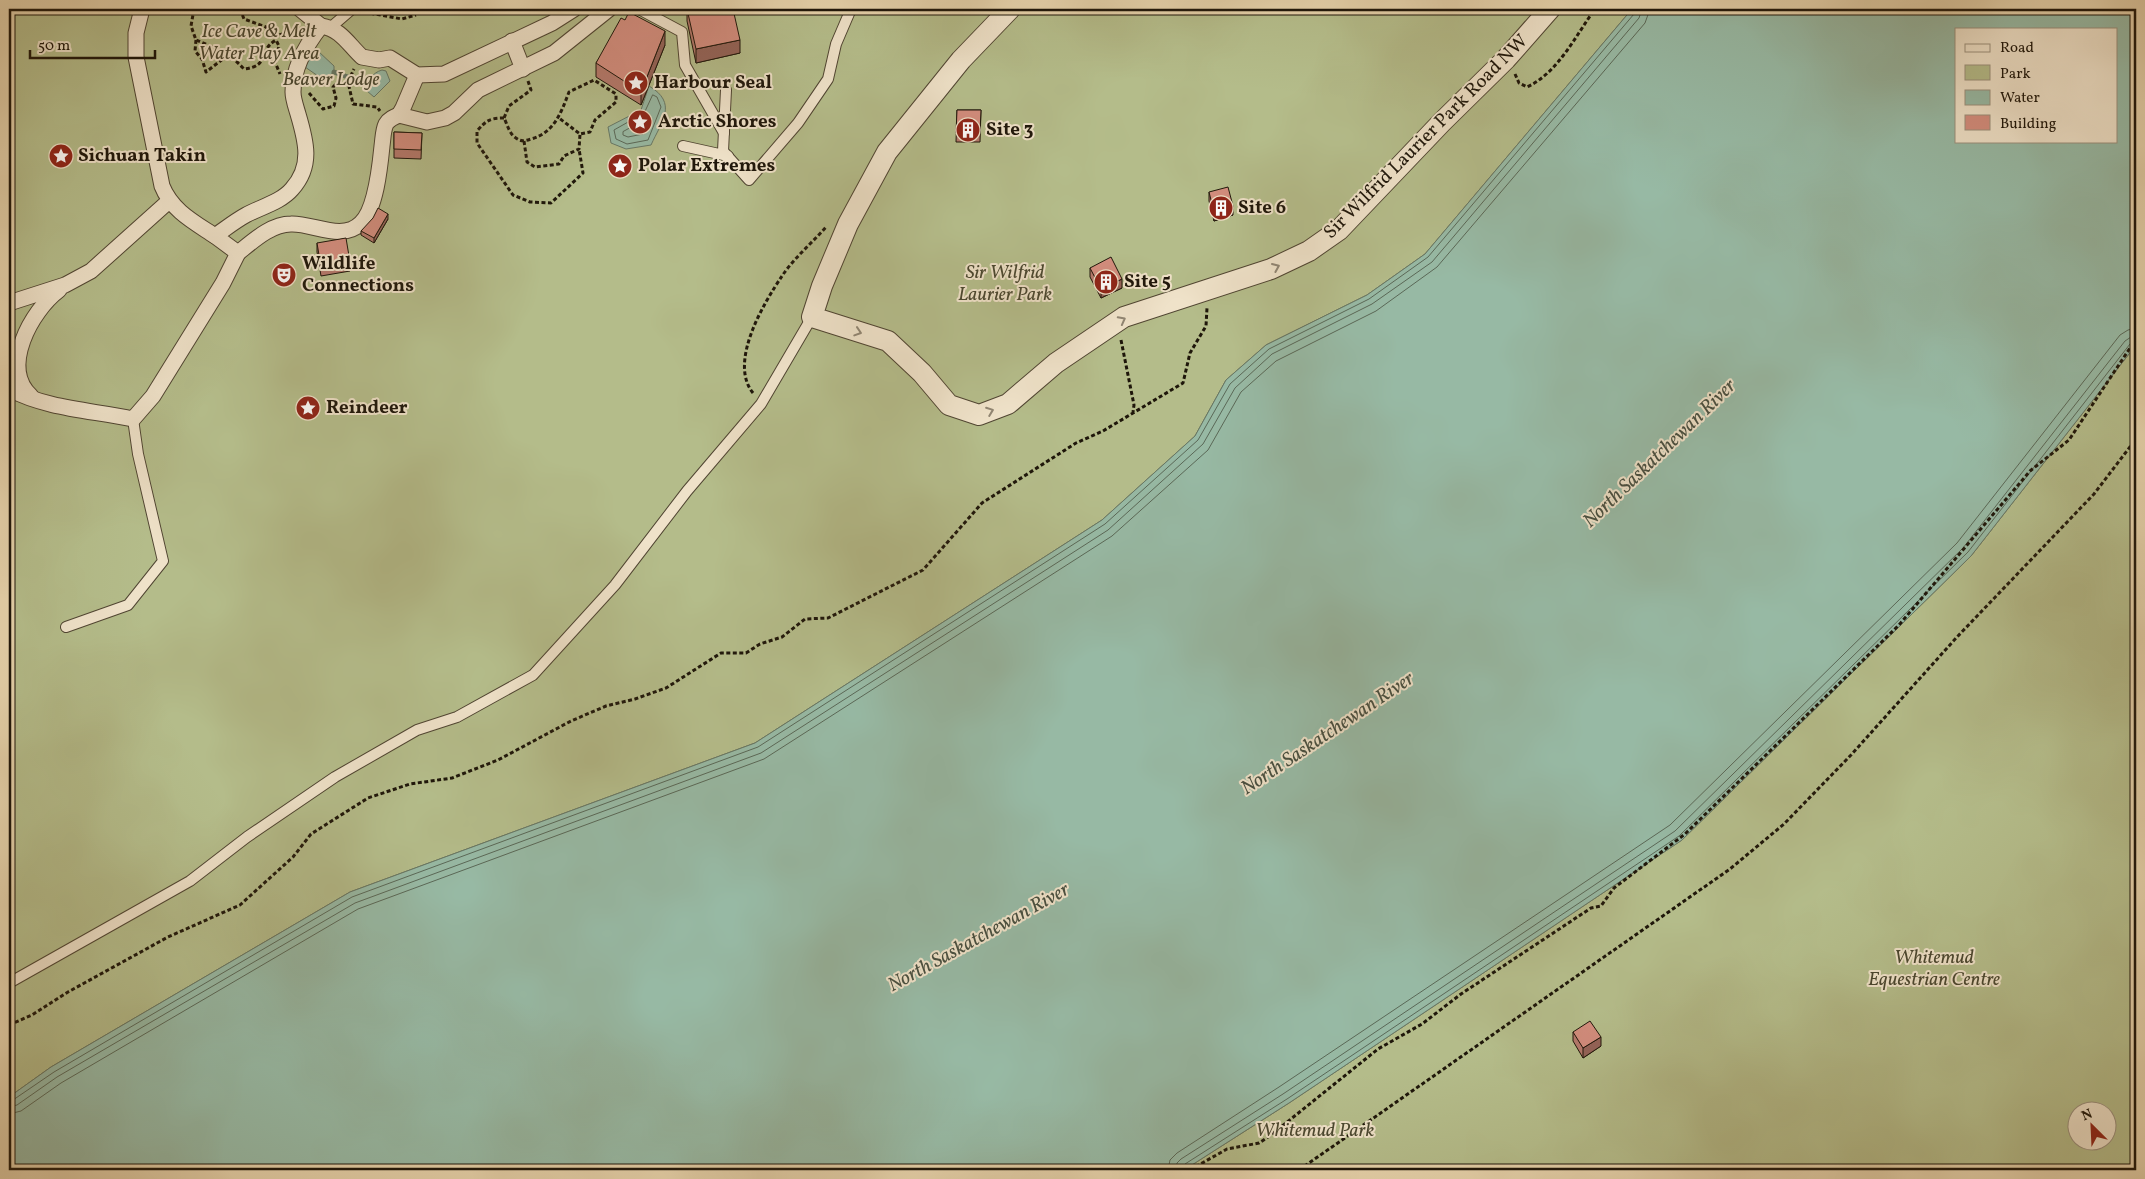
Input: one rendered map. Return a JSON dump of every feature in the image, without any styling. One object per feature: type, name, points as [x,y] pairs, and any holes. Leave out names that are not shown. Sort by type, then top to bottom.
[{"type":"street","points":[[142,9],[136,33],[136,57],[160,179],[169,201],[189,220],[238,252]]},
{"type":"street","points":[[300,9],[349,42],[362,57],[378,60],[390,58],[417,75],[435,75],[456,69],[552,23],[574,9]]},
{"type":"street","points":[[394,118],[427,122],[445,118],[454,113],[478,90],[554,53],[609,9]]},
{"type":"street","points":[[812,317],[822,286],[848,224],[887,152],[960,60],[1010,9]]},
{"type":"street","name":"Sir Wilfrid Laurier Park Road NW","points":[[812,317],[888,341],[922,374],[949,405],[979,415],[1008,404],[1056,363],[1124,318],[1271,269],[1309,252],[1340,230],[1442,122],[1506,60],[1550,9]]},
{"type":"street","points":[[215,236],[245,216],[282,198],[298,181],[304,171],[307,143],[295,101],[295,82],[298,64],[306,46],[326,27]]},
{"type":"street","points":[[512,41],[523,69]]},
{"type":"street","points":[[9,389],[38,402],[133,418],[152,396],[223,283],[238,252],[253,240],[282,225],[299,224],[342,232],[350,230],[362,222],[369,210],[374,194],[385,127],[403,108],[417,75]]},
{"type":"street","points":[[38,402],[24,391],[18,381],[15,355],[21,337],[38,309],[65,285],[91,271],[169,201]]},
{"type":"street","points":[[9,303],[65,285]]},
{"type":"lane","points":[[639,9],[682,32],[685,65],[724,134]]},
{"type":"lane","points":[[726,90],[723,151],[750,180],[800,120],[828,79],[836,44],[852,9]]},
{"type":"lane","points":[[326,27],[356,10]]},
{"type":"lane","points":[[683,146],[728,156]]},
{"type":"lane","points":[[9,983],[190,881],[247,837],[335,777],[417,730],[456,717],[533,676],[615,585],[688,491],[762,404],[812,317]]},
{"type":"lane","points":[[66,627],[128,605],[163,561],[138,454],[133,418]]},
{"type":"path","points":[[194,9],[191,26],[196,40],[195,50],[202,59],[206,72],[229,54]]},
{"type":"path","points":[[240,9],[244,19],[266,27],[271,35],[277,36],[284,32],[293,32],[306,46]]},
{"type":"path","points":[[356,10],[402,19],[416,15]]},
{"type":"path","points":[[196,40],[229,54],[244,69],[255,68],[263,60],[266,49],[276,40],[279,46],[275,62],[279,73],[305,88],[323,109],[334,106],[336,98],[333,87],[348,82]]},
{"type":"path","points":[[504,118],[509,106],[531,90],[523,69]]},
{"type":"path","points":[[353,72],[348,82],[353,104],[377,107],[394,118]]},
{"type":"path","points":[[504,118],[514,137],[524,141],[539,137],[550,129],[559,118],[569,92],[594,80],[616,94],[616,102],[595,120],[590,132],[580,134],[559,118]]},
{"type":"path","points":[[504,118],[490,118],[481,126],[476,131],[477,143],[513,195],[530,202],[551,203],[583,173],[579,149],[580,134]]},
{"type":"path","points":[[524,141],[527,162],[535,168],[560,164],[564,156],[579,149]]},
{"type":"path","points":[[9,1025],[32,1015],[68,992],[168,937],[240,905],[293,857],[311,834],[368,798],[410,784],[452,778],[498,760],[571,721],[606,706],[635,699],[666,688],[721,653],[746,653],[760,644],[782,637],[805,620],[828,618],[923,570],[982,503],[1076,443],[1103,431],[1183,383],[1190,353],[1206,326],[1207,307],[1199,310]]},
{"type":"path","points":[[1124,318],[1120,334],[1134,405],[1133,413]]},
{"type":"path","points":[[1190,1170],[1226,1149],[1258,1143],[1271,1135],[1378,1049],[1422,1024],[1461,994],[1591,908],[1601,906],[1614,888],[1684,834],[1899,625],[2030,471],[2070,440],[2136,339]]},
{"type":"path","points":[[1299,1170],[1730,869],[1784,824],[1851,755],[1957,637],[2094,494],[2136,440]]},
{"type":"green space","points":[[9,9],[1632,9],[1425,254],[1367,295],[1266,345],[1226,380],[1195,436],[1102,520],[755,743],[350,892],[51,1067],[9,1097]]},
{"type":"green space","name":"Whitemud Equestrian Centre","points":[[2136,345],[2136,1170],[1184,1170],[1289,1103],[1682,840],[1971,556]]},
{"type":"water","name":"North Saskatchewan River","points":[[1632,9],[2136,9],[2136,345],[1971,556],[1682,840],[1289,1103],[1184,1170],[9,1170],[9,1097],[51,1067],[350,892],[755,743],[1102,520],[1195,436],[1226,380],[1266,345],[1367,295],[1425,254]]},
{"type":"water","points":[[318,51],[334,66],[334,72],[329,76],[318,76],[305,67],[311,54],[314,55]]},
{"type":"water","points":[[382,70],[386,71],[390,81],[374,97],[367,91],[368,84],[373,75]]},
{"type":"water","name":"Arctic Shores","points":[[649,86],[658,92],[665,106],[663,120],[651,145],[626,149],[611,143],[608,127],[641,110]]},
{"type":"building","points":[[687,9],[721,9],[722,12],[733,9],[740,40],[696,49]]},
{"type":"building","points":[[629,12],[665,31],[641,92],[596,63],[621,18],[625,20]]},
{"type":"building","points":[[957,110],[981,110],[980,133],[956,133]]},
{"type":"building","points":[[394,132],[422,133],[421,150],[394,149]]},
{"type":"building","points":[[1228,187],[1233,206],[1214,212],[1209,192]]},
{"type":"building","points":[[378,208],[388,214],[374,238],[361,231],[373,218]]},
{"type":"building","points":[[346,238],[350,262],[321,267],[317,243]]},
{"type":"building","points":[[1111,257],[1122,279],[1101,289],[1090,268]]},
{"type":"building","points":[[1590,1021],[1601,1037],[1583,1048],[1573,1032]]},
{"type":"waterway","points":[[334,72],[367,84]]},
{"type":"place","name":"Harbour Seal","points":[[636,83]]},
{"type":"place","name":"Arctic Shores","points":[[640,122]]},
{"type":"place","name":"Site 3","points":[[968,130]]},
{"type":"place","name":"Sichuan Takin","points":[[61,156]]},
{"type":"place","name":"Polar Extremes","points":[[620,166]]},
{"type":"place","name":"Site 6","points":[[1221,208]]},
{"type":"place","name":"Wildlife Connections","points":[[284,275]]},
{"type":"place","name":"Site 5","points":[[1106,282]]},
{"type":"place","name":"Reindeer","points":[[308,408]]},
{"type":"park label","name":"Ice Cave & Melt Water Play Area","points":[[259,43]]},
{"type":"park label","name":"Beaver Lodge","points":[[331,80]]},
{"type":"park label","name":"Sir Wilfrid Laurier Park","points":[[1005,284]]},
{"type":"park label","name":"Whitemud Park","points":[[1315,1131]]}]
